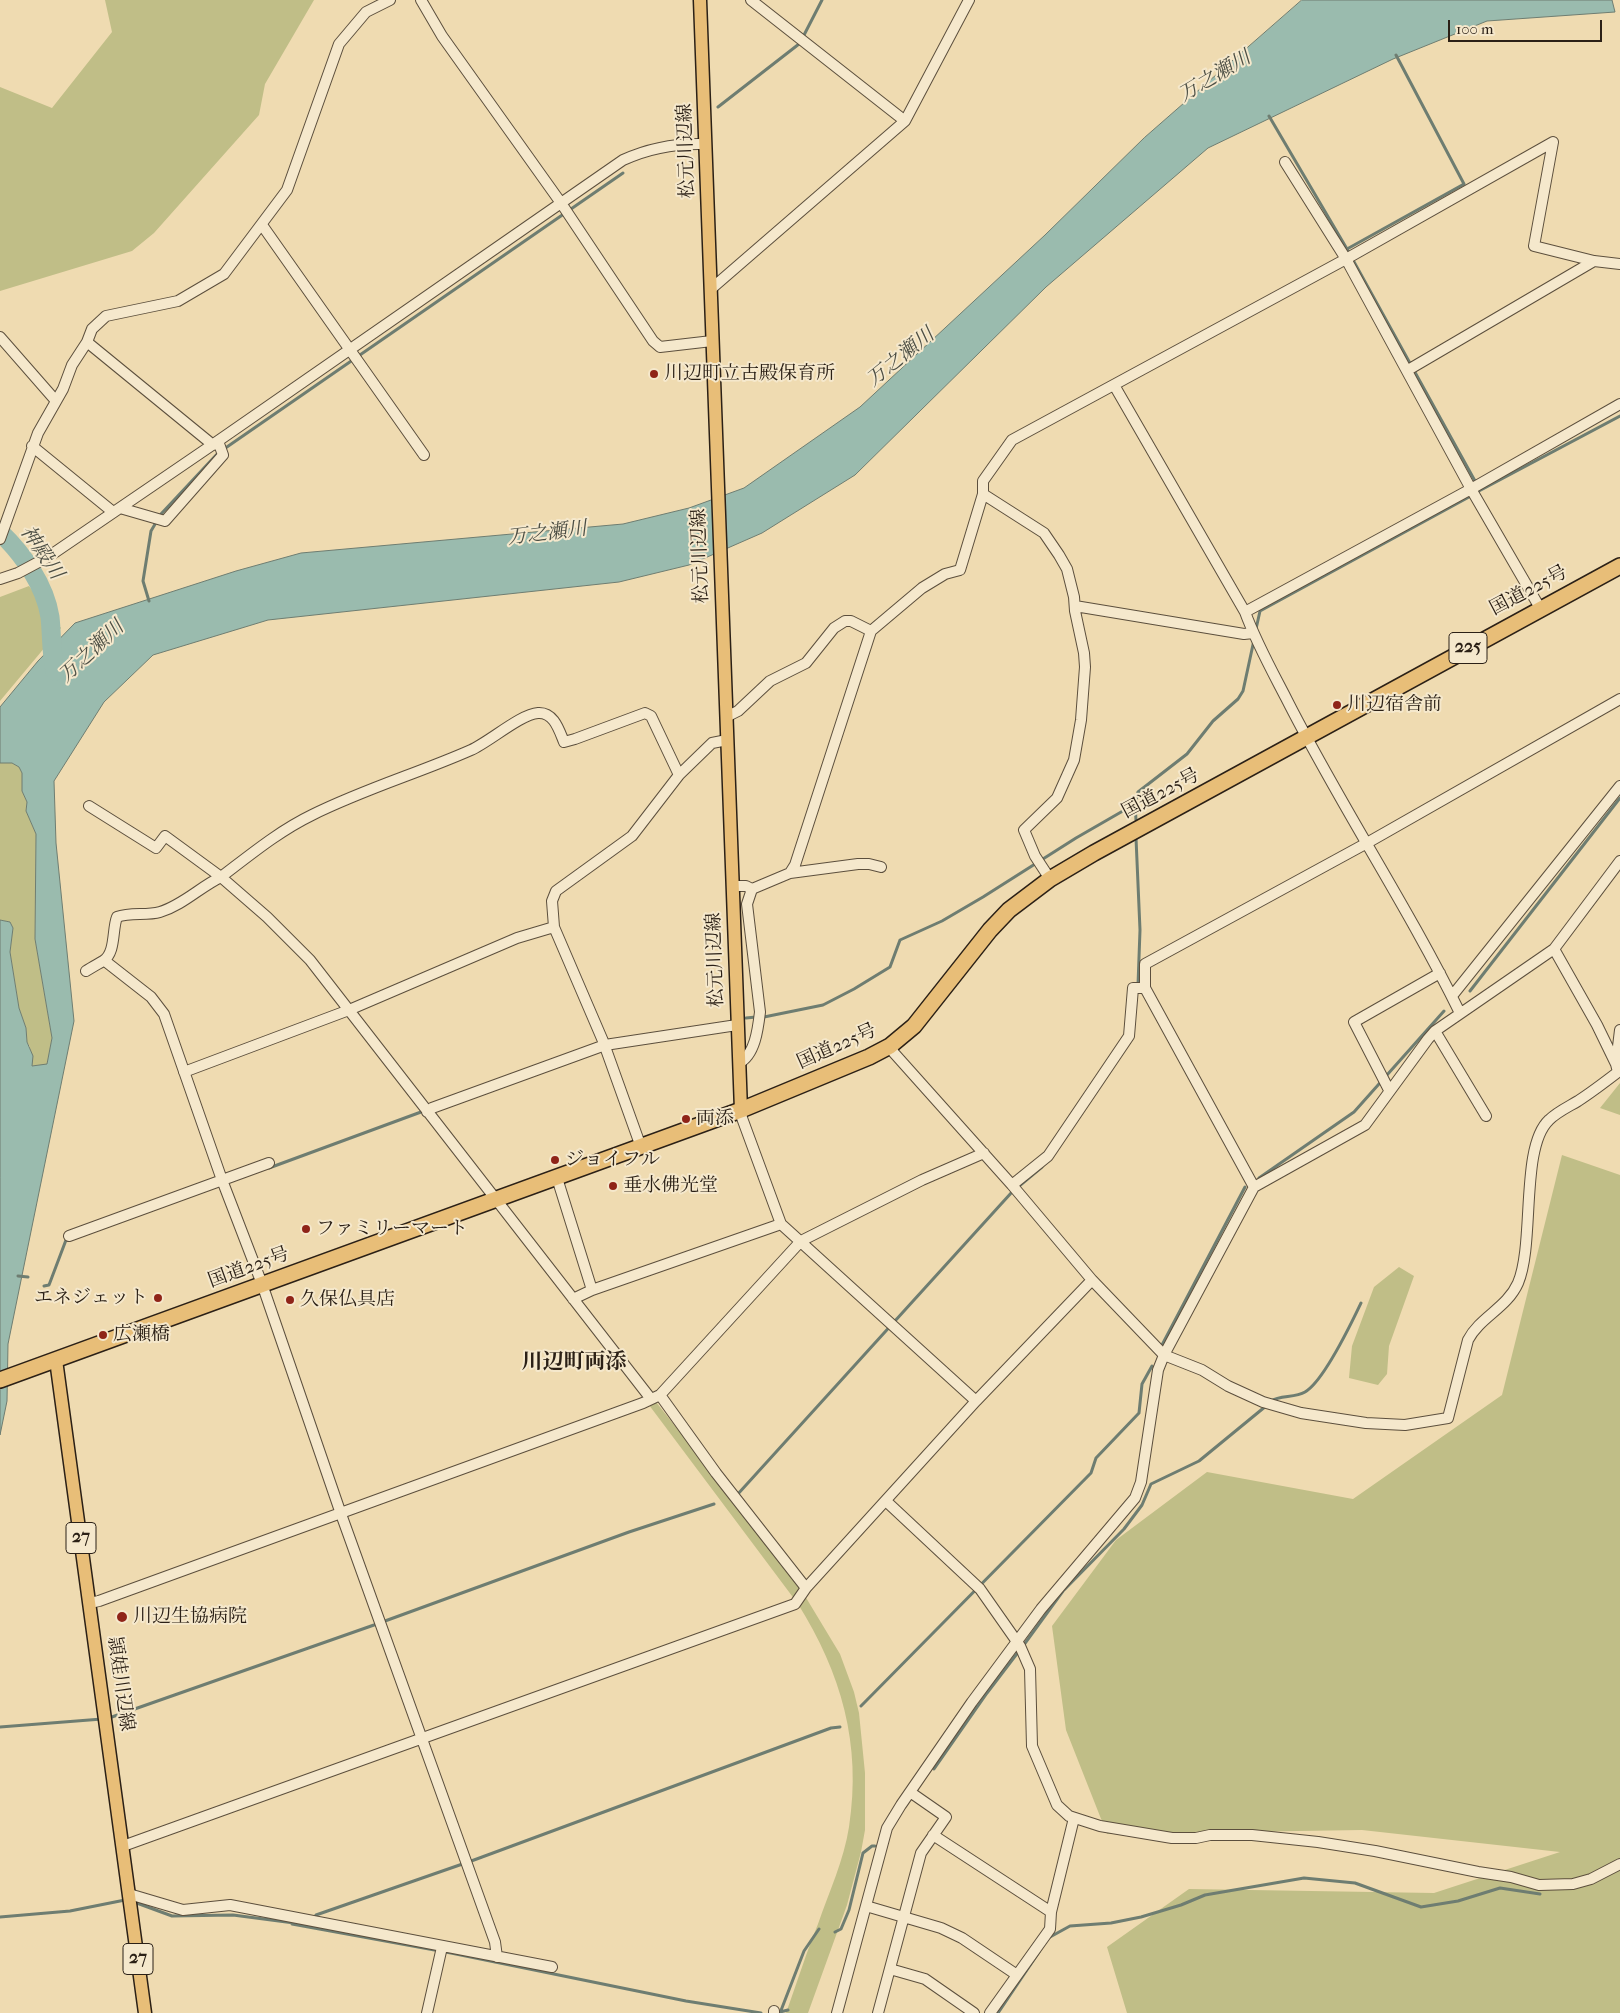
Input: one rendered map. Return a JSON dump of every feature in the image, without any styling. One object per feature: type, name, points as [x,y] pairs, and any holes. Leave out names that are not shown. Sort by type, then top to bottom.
[{"type":"highway","name":"国道225号","points":[[6,1378],[741,1110],[869,1057],[890,1046],[914,1026],[990,930],[1009,910],[1050,879],[1540,608],[1620,566]]},
{"type":"main road","name":"松元川辺線","points":[[700,0],[741,1110]]},
{"type":"main road","name":"頴娃川辺線","points":[[56,1360],[145,2013]]},
{"type":"street","points":[[0,539],[32,446],[63,389],[72,365],[87,342],[92,329],[106,316],[178,302],[224,274],[239,252],[262,225],[275,203],[287,190],[339,44],[366,12],[390,0]]},
{"type":"street","points":[[421,0],[442,36],[565,209],[653,340],[660,347],[712,341]]},
{"type":"street","points":[[751,0],[905,121]]},
{"type":"street","points":[[711,288],[905,121],[969,0]]},
{"type":"street","points":[[790,873],[795,865],[871,631],[930,582],[945,574],[960,570],[983,494],[983,481],[1012,440],[1346,259],[1553,142],[1534,246],[1594,261],[1620,264]]},
{"type":"street","points":[[0,579],[18,573],[48,556],[117,510],[219,447],[565,209],[623,160],[642,151],[675,145],[705,144]]},
{"type":"street","points":[[1285,162],[1346,259],[1410,368],[1471,489],[1540,608]]},
{"type":"street","points":[[262,225],[424,455]]},
{"type":"street","points":[[1410,368],[1594,261]]},
{"type":"street","points":[[0,337],[56,400]]},
{"type":"street","points":[[32,446],[117,510],[165,521],[223,455],[219,447],[87,342]]},
{"type":"street","points":[[1114,385],[1245,612],[1254,636],[1306,737],[1440,973],[1460,1013]]},
{"type":"street","points":[[1245,612],[1471,489],[1620,404]]},
{"type":"street","points":[[983,494],[1044,533],[1059,555],[1067,569],[1084,653],[1085,667],[1081,720],[1074,760],[1057,798],[1024,830],[1039,862],[1050,879]]},
{"type":"street","points":[[1074,606],[1254,636]]},
{"type":"street","points":[[726,717],[738,711],[770,681],[806,663],[840,623],[851,621],[871,631]]},
{"type":"street","points":[[1254,1187],[1140,988],[1145,964],[1367,843],[1620,699]]},
{"type":"street","points":[[86,971],[105,961],[113,944],[114,924],[117,917],[125,914],[159,912],[182,902],[208,883],[221,877],[283,831],[312,815],[354,796],[472,750],[527,715],[544,713],[550,716],[564,742],[645,713],[651,716],[679,775]]},
{"type":"street","points":[[641,1147],[604,1043],[554,927],[552,901],[556,891],[632,836],[679,775],[712,743],[727,740]]},
{"type":"street","points":[[1452,996],[1620,786]]},
{"type":"street","points":[[89,806],[156,848],[165,836],[221,877],[267,917],[310,960],[573,1299],[656,1397],[806,1588]]},
{"type":"street","points":[[837,2013],[887,1828],[910,1792],[1020,1646],[1041,1609],[1135,1498],[1141,1482],[1158,1370],[1164,1355],[1254,1187],[1365,1125],[1385,1083],[1436,1032],[1460,1013],[1554,949],[1620,861]]},
{"type":"street","points":[[739,1063],[746,1059],[751,1049],[759,1025],[760,1012],[747,904],[752,889],[790,873],[858,864],[881,867]]},
{"type":"street","points":[[732,886],[746,886],[752,889]]},
{"type":"street","points":[[184,1072],[349,1010],[517,938],[554,927]]},
{"type":"street","points":[[890,1046],[894,1053],[1015,1188],[1092,1280],[1164,1355],[1202,1370],[1228,1386],[1267,1403],[1301,1412],[1366,1423],[1405,1425],[1448,1418],[1468,1340],[1473,1331],[1506,1303],[1517,1284],[1525,1262],[1531,1173],[1541,1129],[1549,1119],[1593,1091],[1618,1072],[1616,1064],[1554,949]]},
{"type":"street","points":[[105,961],[151,997],[164,1014],[223,1184],[262,1284],[495,1942],[497,1957]]},
{"type":"street","points":[[1385,1083],[1354,1022],[1440,973]]},
{"type":"street","points":[[1015,1188],[1048,1156],[1129,1036],[1133,988],[1140,988]]},
{"type":"street","points":[[427,1112],[432,1108],[604,1043],[737,1025]]},
{"type":"street","points":[[1616,1064],[1620,1030]]},
{"type":"street","points":[[1436,1032],[1486,1116]]},
{"type":"street","points":[[741,1110],[742,1118],[782,1224],[976,1401]]},
{"type":"street","points":[[90,1603],[342,1514],[656,1397],[801,1241],[922,1180],[984,1153]]},
{"type":"street","points":[[69,1236],[223,1184],[269,1163]]},
{"type":"street","points":[[557,1178],[592,1290]]},
{"type":"street","points":[[573,1299],[592,1290],[782,1224]]},
{"type":"street","points":[[122,1846],[795,1604],[806,1588],[887,1502],[976,1401],[1092,1280]]},
{"type":"street","points":[[887,1502],[978,1586],[1020,1646],[1030,1669],[1032,1746],[1057,1805],[1069,1816],[1100,1826],[1172,1838],[1196,1838],[1210,1835],[1252,1835],[1318,1842],[1511,1877],[1539,1885],[1573,1884],[1591,1879],[1620,1864]]},
{"type":"street","points":[[878,2013],[921,1853],[946,1816],[910,1792]]},
{"type":"street","points":[[990,2013],[1050,1929],[1051,1912],[1074,1818]]},
{"type":"street","points":[[933,1835],[1051,1912]]},
{"type":"street","points":[[130,1899],[182,1910],[230,1905],[442,1950],[552,1967]]},
{"type":"street","points":[[866,1906],[941,1928],[962,1938],[1017,1975]]},
{"type":"street","points":[[427,2013],[442,1950]]},
{"type":"street","points":[[890,1969],[925,1979],[974,2013]]},
{"type":"shaded area","points":[[105,0],[314,0],[265,84],[259,115],[154,233],[132,251],[0,291],[0,87],[52,108],[112,32]]},
{"type":"shaded area","points":[[29,586],[61,628],[0,701],[0,597]]},
{"type":"shaded area","points":[[0,763],[12,763],[19,767],[22,773],[22,791],[27,802],[26,811],[36,834],[35,939],[52,1038],[47,1065],[31,1066],[30,1047],[27,1042],[26,1028],[19,1008],[10,952],[13,928],[10,922],[0,920]]},
{"type":"shaded area","points":[[1620,1083],[1620,1115],[1600,1108]]},
{"type":"shaded area","points":[[1562,1155],[1620,1175],[1620,2013],[1127,2013],[1107,1947],[1189,1889],[1434,1893],[1560,1852],[1362,1830],[1107,1834],[1066,1730],[1052,1626],[1116,1540],[1207,1472],[1353,1499],[1502,1395]]},
{"type":"shaded area","points":[[1399,1267],[1414,1276],[1389,1346],[1387,1374],[1378,1385],[1349,1378],[1352,1346],[1374,1287]]},
{"type":"shaded area","points":[[656,1402],[733,1499],[805,1596],[840,1654],[854,1692],[859,1713],[865,1773],[865,1830],[847,1905],[808,2013],[786,2013],[836,1876],[847,1839],[853,1767],[850,1738],[844,1710],[826,1656],[798,1604],[649,1405]]},
{"type":"water","name":"万之瀬川","points":[[1302,0],[1612,0],[1615,12],[1487,21],[1393,59],[1208,148],[1046,287],[855,475],[762,533],[689,565],[619,582],[268,620],[153,655],[104,702],[54,781],[56,843],[74,1021],[8,1344],[7,1401],[0,1435],[0,920],[10,922],[13,928],[10,952],[19,1008],[26,1028],[27,1042],[33,1056],[32,1066],[47,1064],[52,1038],[35,939],[36,834],[26,811],[27,802],[22,791],[22,773],[19,767],[12,763],[0,763],[0,707],[38,661],[75,623],[236,571],[301,553],[623,524],[689,508],[744,488],[860,407],[1045,235],[1144,138]]},
{"type":"waterway","points":[[803,37],[822,0]]},
{"type":"waterway","points":[[718,107],[799,44]]},
{"type":"waterway","points":[[1349,253],[1347,249],[1464,184],[1396,55]]},
{"type":"waterway","points":[[1269,116],[1347,249]]},
{"type":"waterway","points":[[224,449],[623,173]]},
{"type":"waterway","points":[[1353,260],[1475,481]]},
{"type":"waterway","points":[[1477,492],[1620,416]]},
{"type":"waterway","points":[[149,601],[143,581],[151,531],[161,514],[219,452]]},
{"type":"waterway","points":[[1256,629],[1260,611],[1469,497]]},
{"type":"waterway","name":"神殿川","points":[[0,532],[25,560],[43,593],[50,617],[55,671]]},
{"type":"waterway","points":[[1136,820],[1135,804],[1138,792],[1187,754],[1213,721],[1238,699],[1243,691],[1254,640]]},
{"type":"waterway","points":[[1470,991],[1620,798]]},
{"type":"waterway","points":[[764,1017],[823,1005],[854,989],[890,967],[900,940],[942,921],[1076,838],[1135,804]]},
{"type":"waterway","points":[[1136,838],[1140,930],[1138,985]]},
{"type":"waterway","points":[[1259,1178],[1354,1112],[1444,1011]]},
{"type":"waterway","points":[[746,1018],[756,1017]]},
{"type":"waterway","points":[[269,1168],[421,1112]]},
{"type":"waterway","points":[[737,1495],[1012,1192],[1042,1167]]},
{"type":"waterway","points":[[1162,1345],[1245,1187]]},
{"type":"waterway","points":[[44,1286],[49,1285],[66,1240],[70,1239]]},
{"type":"waterway","points":[[18,1276],[28,1277]]},
{"type":"waterway","points":[[1271,1401],[1301,1394],[1312,1386],[1328,1365],[1361,1303]]},
{"type":"waterway","points":[[861,1706],[1091,1473],[1096,1458],[1139,1413],[1142,1384],[1152,1366]]},
{"type":"waterway","points":[[1023,1646],[1063,1591],[1124,1529],[1142,1505],[1151,1484],[1199,1461],[1266,1406]]},
{"type":"waterway","points":[[385,1621],[629,1532],[714,1504]]},
{"type":"waterway","points":[[109,1718],[374,1625]]},
{"type":"waterway","points":[[934,1769],[1019,1651]]},
{"type":"waterway","points":[[0,1727],[102,1719]]},
{"type":"waterway","points":[[316,1915],[474,1860],[831,1728],[840,1727]]},
{"type":"waterway","points":[[835,1932],[841,1929],[849,1910],[863,1853],[872,1846],[875,1846]]},
{"type":"waterway","points":[[1050,1937],[1070,1926],[1111,1923],[1141,1917],[1181,1905],[1205,1895],[1304,1878],[1355,1883],[1421,1907],[1458,1901],[1500,1888],[1540,1894]]},
{"type":"waterway","points":[[0,1917],[70,1911],[125,1900]]},
{"type":"waterway","points":[[134,1902],[172,1916],[233,1915],[294,1923]]},
{"type":"waterway","points":[[292,1924],[451,1953],[686,2001],[761,2013]]},
{"type":"waterway","points":[[780,2013],[804,1951],[819,1929]]},
{"type":"waterway","points":[[998,2013],[1039,1952]]},
{"type":"waterway","points":[[780,2012],[788,2010]]},
{"type":"place","name":"川辺町立古殿保育所","points":[[654,374]]},
{"type":"place","name":"川辺宿舎前","points":[[1337,705]]},
{"type":"place","name":"両添","points":[[686,1119]]},
{"type":"place","name":"ジョイフル","points":[[555,1160]]},
{"type":"place","name":"垂水佛光堂","points":[[613,1186]]},
{"type":"place","name":"ファミリーマート","points":[[306,1229]]},
{"type":"place","name":"エネジェット","points":[[158,1298]]},
{"type":"place","name":"久保仏具店","points":[[290,1300]]},
{"type":"place","name":"広瀬橋","points":[[103,1335]]},
{"type":"place","name":"川辺生協病院","points":[[122,1617]]},
{"type":"district","name":"川辺町両添","points":[[574,1363]]}]
